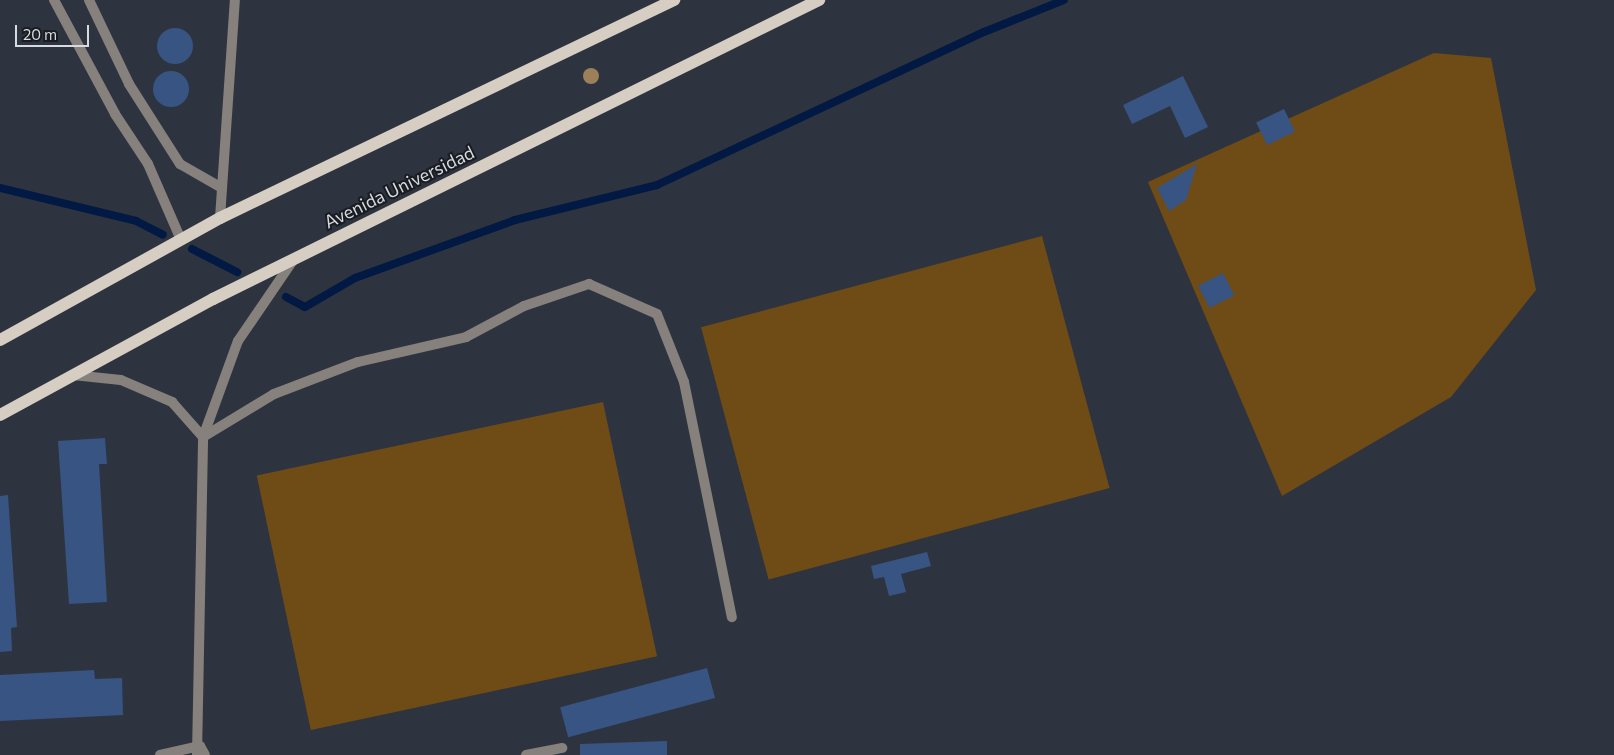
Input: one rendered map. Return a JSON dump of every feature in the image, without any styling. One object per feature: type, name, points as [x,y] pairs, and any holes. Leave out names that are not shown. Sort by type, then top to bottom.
[{"type":"main road","points":[[0,340],[220,218],[674,0]]},
{"type":"main road","name":"Avenida Universidad","points":[[0,415],[70,375],[294,259],[819,0]]},
{"type":"street","points":[[54,0],[115,114],[148,164],[181,240]]},
{"type":"street","points":[[89,0],[129,84],[180,164],[222,188]]},
{"type":"street","points":[[220,218],[235,0]]},
{"type":"street","points":[[160,755],[201,752],[203,437],[220,379],[238,341],[294,259]]},
{"type":"street","points":[[203,437],[274,394],[358,362],[466,337],[524,306],[588,284],[657,314],[684,382],[732,617]]},
{"type":"street","points":[[70,375],[121,380],[172,402],[203,437]]},
{"type":"street","points":[[526,755],[562,748]]},
{"type":"shaded area","points":[[1434,53],[1491,58],[1536,290],[1451,397],[1282,496],[1148,182]]},
{"type":"shaded area","points":[[1042,236],[1110,488],[769,579],[701,327]]},
{"type":"shaded area","points":[[603,402],[657,656],[311,730],[257,476]]},
{"type":"building","points":[[175,28],[182,29],[188,33],[192,39],[192,53],[188,59],[182,63],[175,64],[168,63],[162,59],[158,53],[157,46],[158,39],[162,33],[168,29]]},
{"type":"building","points":[[171,71],[178,72],[184,76],[188,82],[188,96],[184,102],[178,106],[171,107],[164,106],[158,102],[154,96],[153,89],[154,82],[158,76],[164,72]]},
{"type":"building","points":[[1183,76],[1208,127],[1185,138],[1170,106],[1132,124],[1123,105]]},
{"type":"building","points":[[1284,109],[1295,131],[1267,145],[1256,123]]},
{"type":"building","points":[[1197,164],[1186,200],[1169,211],[1157,188]]},
{"type":"building","points":[[1223,273],[1234,295],[1209,308],[1198,286]]},
{"type":"building","points":[[105,438],[107,464],[99,464],[107,602],[69,604],[58,441]]},
{"type":"building","points":[[8,495],[17,627],[11,628],[12,651],[0,652],[0,496]]},
{"type":"building","points":[[927,552],[931,566],[901,574],[906,592],[889,596],[884,577],[874,579],[871,566]]},
{"type":"building","points":[[707,668],[715,698],[568,737],[560,707]]},
{"type":"building","points":[[94,670],[95,679],[122,678],[123,715],[0,721],[0,675]]},
{"type":"building","points":[[667,741],[667,755],[580,755],[580,744]]},
{"type":"waterway","points":[[286,297],[305,307],[355,278],[515,220],[657,185],[984,32],[1064,0]]},
{"type":"waterway","points":[[0,188],[136,221],[163,235]]},
{"type":"waterway","points":[[192,249],[237,272]]}]
